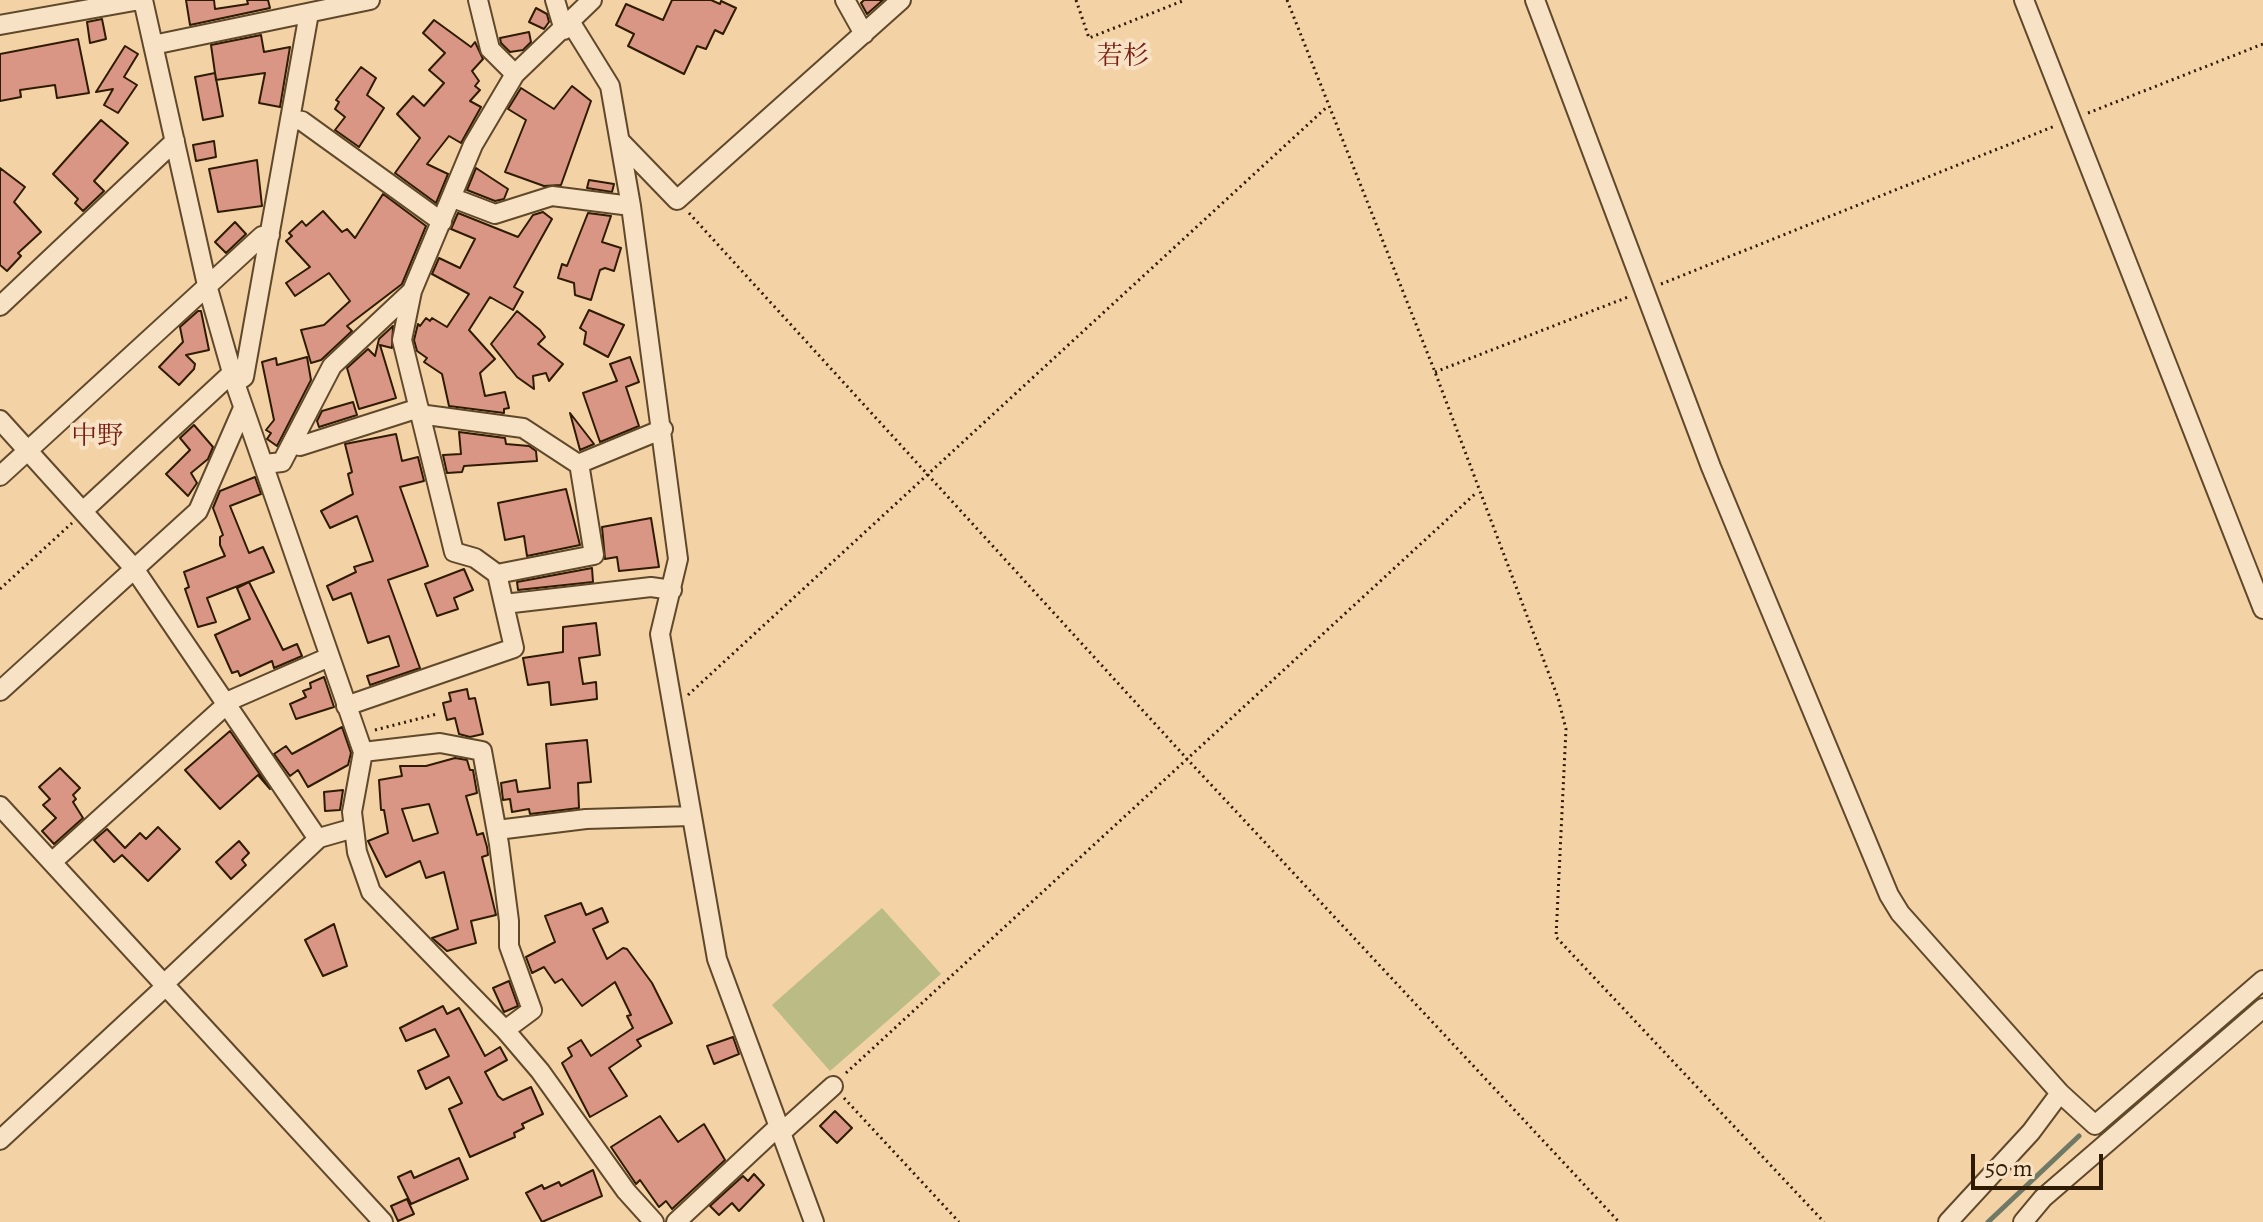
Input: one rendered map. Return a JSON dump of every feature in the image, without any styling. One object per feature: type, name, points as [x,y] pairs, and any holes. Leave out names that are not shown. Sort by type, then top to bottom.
[{"type":"street","points":[[0,25],[141,0],[207,285],[242,406],[265,464],[327,658],[360,743],[352,812],[357,852],[371,892],[505,1030],[540,1071],[626,1191],[654,1222]]},
{"type":"street","points":[[153,45],[317,8],[370,0]]},
{"type":"street","points":[[478,0],[490,49],[515,74]]},
{"type":"street","points":[[555,0],[568,26],[610,86],[631,206],[678,559],[660,634],[717,959],[782,1128],[814,1222]]},
{"type":"street","points":[[346,706],[514,648],[497,574],[475,558],[454,552],[402,340],[412,291],[473,145],[515,74],[592,0]]},
{"type":"street","points":[[845,0],[864,34]]},
{"type":"street","points":[[620,141],[677,200],[901,0]]},
{"type":"street","points":[[1535,0],[1711,467],[1889,895],[1900,913],[2060,1093],[2095,1125],[2263,980]]},
{"type":"street","points":[[2024,0],[2263,609]]},
{"type":"street","points":[[84,512],[234,378],[244,377],[290,119],[317,8]]},
{"type":"street","points":[[290,119],[302,121],[442,222]]},
{"type":"street","points":[[0,306],[175,141]]},
{"type":"street","points":[[453,198],[495,214],[552,196],[631,206]]},
{"type":"street","points":[[0,476],[207,285],[262,236],[270,235]]},
{"type":"street","points":[[265,464],[282,462],[332,366],[412,291]]},
{"type":"street","points":[[0,691],[198,511],[242,406]]},
{"type":"street","points":[[293,444],[300,446],[419,411],[523,428],[579,463],[594,555],[497,574]]},
{"type":"street","points":[[0,420],[133,567],[318,839]]},
{"type":"street","points":[[579,463],[663,429]]},
{"type":"street","points":[[504,604],[651,587],[672,590]]},
{"type":"street","points":[[52,862],[225,704],[327,658]]},
{"type":"street","points":[[360,743],[440,743],[482,751],[497,830],[509,921],[509,946],[532,1010],[505,1030]]},
{"type":"street","points":[[0,806],[383,1222]]},
{"type":"street","points":[[497,830],[586,819],[691,816]]},
{"type":"street","points":[[0,1140],[318,839],[354,828]]},
{"type":"street","points":[[2023,1222],[2043,1198],[2263,1008]]},
{"type":"street","points":[[676,1222],[833,1086]]},
{"type":"street","points":[[1948,1222],[2031,1132],[2060,1093]]},
{"type":"path","points":[[1076,0],[1089,38],[1185,0]]},
{"type":"path","points":[[1287,0],[1435,372],[1477,491],[1558,698],[1566,729],[1556,937],[1824,1222]]},
{"type":"path","points":[[1435,372],[2263,44]]},
{"type":"path","points":[[673,709],[1328,106]]},
{"type":"path","points":[[677,200],[1188,760],[1619,1222]]},
{"type":"path","points":[[959,1222],[833,1086],[1477,491]]},
{"type":"path","points":[[0,589],[84,512]]},
{"type":"path","points":[[360,743],[437,714]]},
{"type":"green space","points":[[882,908],[941,974],[830,1071],[772,1005]]},
{"type":"building","points":[[186,0],[214,0],[215,9],[248,4],[247,0],[268,0],[270,8],[190,25]]},
{"type":"building","points":[[672,0],[711,0],[720,4],[721,1],[736,8],[723,34],[715,30],[706,49],[697,46],[684,74],[628,46],[634,34],[616,25],[626,4],[663,20]]},
{"type":"building","points":[[864,0],[883,0],[867,14],[861,3]]},
{"type":"building","points":[[536,8],[547,14],[549,22],[544,29],[529,22]]},
{"type":"building","points":[[102,19],[106,39],[90,43],[87,22]]},
{"type":"building","points":[[434,20],[471,47],[475,42],[483,59],[472,71],[479,81],[475,86],[480,90],[470,101],[481,107],[461,143],[449,136],[427,164],[448,174],[436,203],[395,173],[420,138],[397,114],[413,96],[424,106],[444,83],[429,70],[445,53],[423,33]]},
{"type":"building","points":[[529,32],[531,42],[523,50],[510,52],[501,43],[500,38]]},
{"type":"building","points":[[261,35],[264,52],[290,47],[280,107],[259,103],[265,73],[216,80],[211,45]]},
{"type":"building","points":[[78,39],[89,93],[57,98],[55,85],[20,90],[21,97],[0,101],[0,54]]},
{"type":"building","points":[[125,46],[138,54],[124,77],[137,85],[118,113],[104,105],[113,89],[96,92]]},
{"type":"building","points":[[361,67],[376,78],[367,95],[384,108],[359,147],[335,130],[345,117],[335,109],[339,102],[336,100]]},
{"type":"building","points":[[215,73],[223,116],[203,120],[195,77]]},
{"type":"building","points":[[572,86],[591,101],[561,185],[544,186],[505,172],[526,120],[508,109],[521,88],[554,109]]},
{"type":"building","points":[[101,120],[128,143],[94,181],[104,191],[83,211],[75,203],[78,199],[53,174]]},
{"type":"building","points":[[214,141],[216,157],[196,161],[193,145]]},
{"type":"building","points":[[257,160],[262,206],[218,212],[209,169]]},
{"type":"building","points":[[0,168],[25,187],[14,202],[41,232],[18,253],[21,256],[7,271],[0,265]]},
{"type":"building","points":[[476,168],[508,189],[504,199],[495,201],[467,190]]},
{"type":"building","points":[[589,180],[614,184],[612,192],[587,188]]},
{"type":"building","points":[[383,194],[426,226],[402,284],[347,326],[352,331],[321,360],[311,363],[301,330],[324,325],[350,301],[329,273],[295,296],[286,283],[310,267],[286,241],[292,236],[289,233],[302,221],[306,226],[323,211],[342,232],[347,229],[355,238]]},
{"type":"building","points":[[543,212],[552,219],[514,287],[523,292],[513,310],[490,297],[469,330],[495,359],[480,373],[485,396],[505,392],[509,408],[504,409],[504,413],[449,406],[442,374],[424,362],[427,358],[417,351],[414,340],[418,324],[420,326],[426,318],[447,327],[469,294],[432,274],[439,258],[460,268],[475,239],[451,229],[458,213],[518,237],[533,215]]},
{"type":"building","points":[[588,213],[611,216],[602,242],[621,248],[614,271],[600,270],[591,300],[575,295],[574,283],[558,278],[562,264],[567,266]]},
{"type":"building","points":[[235,222],[246,234],[226,253],[215,242]]},
{"type":"building","points":[[589,310],[624,325],[608,357],[584,344],[586,332],[580,328]]},
{"type":"building","points":[[201,311],[209,350],[186,355],[195,364],[194,369],[179,385],[159,367],[183,342],[180,327]]},
{"type":"building","points":[[517,311],[545,337],[538,344],[563,364],[549,381],[546,373],[533,376],[534,389],[517,377],[491,344]]},
{"type":"building","points":[[393,326],[392,348],[380,345],[396,398],[359,409],[347,368],[368,349],[375,356],[379,339]]},
{"type":"building","points":[[307,357],[311,380],[277,446],[267,439],[271,433],[266,430],[274,420],[262,362],[276,358],[277,365]]},
{"type":"building","points":[[630,357],[639,382],[626,387],[639,426],[600,442],[583,393],[617,381],[610,364]]},
{"type":"building","points":[[353,402],[357,415],[319,427],[317,421],[322,411]]},
{"type":"building","points":[[570,413],[594,444],[580,450]]},
{"type":"building","points":[[194,425],[213,447],[208,459],[191,473],[197,483],[188,496],[166,474],[190,450],[180,438]]},
{"type":"building","points":[[459,432],[505,438],[506,444],[529,446],[536,451],[537,461],[464,466],[462,472],[447,473],[443,455],[461,454]]},
{"type":"building","points":[[396,434],[402,461],[418,457],[424,481],[400,487],[428,566],[388,580],[420,668],[370,685],[367,676],[399,666],[389,636],[368,643],[351,593],[333,600],[327,586],[356,572],[354,567],[373,561],[357,516],[330,528],[321,511],[353,494],[348,474],[352,472],[345,444]]},
{"type":"building","points":[[255,477],[261,494],[230,506],[249,553],[263,547],[274,572],[207,598],[216,622],[198,627],[185,589],[189,587],[184,572],[225,556],[220,545],[223,535],[213,508],[220,491]]},
{"type":"building","points":[[566,489],[580,545],[527,556],[524,536],[505,540],[498,503]]},
{"type":"building","points":[[651,518],[659,567],[619,571],[617,557],[605,559],[602,527]]},
{"type":"building","points":[[592,568],[593,582],[518,590],[517,582]]},
{"type":"building","points":[[464,569],[473,590],[454,598],[458,609],[437,616],[425,584]]},
{"type":"building","points":[[249,582],[283,650],[297,644],[302,656],[274,668],[272,661],[240,676],[238,671],[232,673],[215,635],[250,619],[237,588]]},
{"type":"building","points":[[596,623],[600,655],[579,658],[583,684],[596,682],[597,699],[551,705],[549,682],[528,685],[523,658],[563,652],[563,627]]},
{"type":"building","points":[[324,677],[334,707],[296,719],[290,704],[306,697],[303,691],[311,688],[310,683]]},
{"type":"building","points":[[467,689],[469,699],[475,698],[483,734],[470,737],[459,734],[455,718],[447,720],[443,703],[451,701],[449,693]]},
{"type":"building","points":[[342,727],[351,753],[348,765],[308,787],[298,770],[290,776],[274,754],[286,746],[292,754]]},
{"type":"building","points":[[230,731],[270,789],[258,775],[220,809],[185,770]]},
{"type":"building","points":[[587,740],[591,782],[578,783],[579,808],[530,814],[529,809],[512,812],[510,799],[503,800],[501,783],[516,780],[518,792],[550,788],[546,744]]},
{"type":"building","points":[[455,758],[467,760],[470,770],[473,770],[477,793],[466,796],[477,835],[483,833],[487,847],[488,855],[482,857],[496,915],[471,921],[476,943],[447,951],[432,938],[458,929],[444,872],[426,878],[420,861],[386,877],[368,841],[388,833],[384,810],[381,810],[379,780],[402,776],[400,766],[426,766]],"holes":[[[429,804],[438,833],[413,841],[402,809]]]},
{"type":"building","points":[[60,768],[80,788],[73,795],[76,799],[73,802],[83,818],[54,844],[42,831],[56,818],[43,805],[50,799],[39,787]]},
{"type":"building","points":[[343,790],[340,810],[325,811],[324,792]]},
{"type":"building","points":[[158,827],[180,849],[148,881],[122,855],[114,862],[94,840],[107,829],[125,848],[140,833],[146,839]]},
{"type":"building","points":[[239,841],[249,853],[242,860],[246,865],[231,879],[216,862]]},
{"type":"building","points":[[581,903],[586,915],[602,908],[608,922],[593,929],[607,959],[623,948],[627,949],[652,983],[672,1023],[637,1040],[641,1046],[609,1068],[627,1096],[590,1117],[562,1063],[572,1056],[568,1048],[581,1040],[591,1056],[633,1028],[627,1016],[631,1015],[615,982],[582,1006],[562,979],[555,983],[544,967],[532,973],[526,957],[555,942],[545,916]]},
{"type":"building","points":[[334,924],[347,966],[323,976],[305,940]]},
{"type":"building","points":[[509,981],[518,1006],[504,1012],[493,988]]},
{"type":"building","points":[[443,1006],[447,1014],[459,1008],[485,1056],[500,1047],[507,1060],[485,1072],[498,1096],[503,1100],[531,1087],[543,1114],[522,1124],[524,1128],[514,1133],[515,1137],[470,1157],[449,1109],[462,1103],[449,1077],[426,1089],[418,1071],[449,1056],[435,1029],[406,1041],[400,1028]]},
{"type":"building","points":[[733,1037],[739,1054],[714,1064],[707,1046]]},
{"type":"building","points":[[835,1111],[852,1128],[837,1143],[820,1126]]},
{"type":"building","points":[[660,1116],[678,1142],[704,1124],[725,1160],[672,1209],[666,1201],[659,1207],[640,1180],[636,1184],[611,1147]]},
{"type":"building","points":[[459,1158],[468,1179],[411,1204],[398,1177],[411,1171],[414,1178]]},
{"type":"building","points":[[593,1170],[602,1196],[542,1222],[526,1193],[542,1185],[544,1189],[559,1182],[561,1186]]},
{"type":"building","points":[[754,1174],[764,1185],[739,1211],[732,1203],[719,1215],[710,1206],[743,1176],[748,1181]]},
{"type":"building","points":[[407,1199],[414,1214],[398,1221],[391,1206]]},
{"type":"waterway","points":[[1988,1222],[2079,1136]]},
{"type":"district","name":"若杉","points":[[1123,58]]},
{"type":"district","name":"中野","points":[[97,438]]}]
